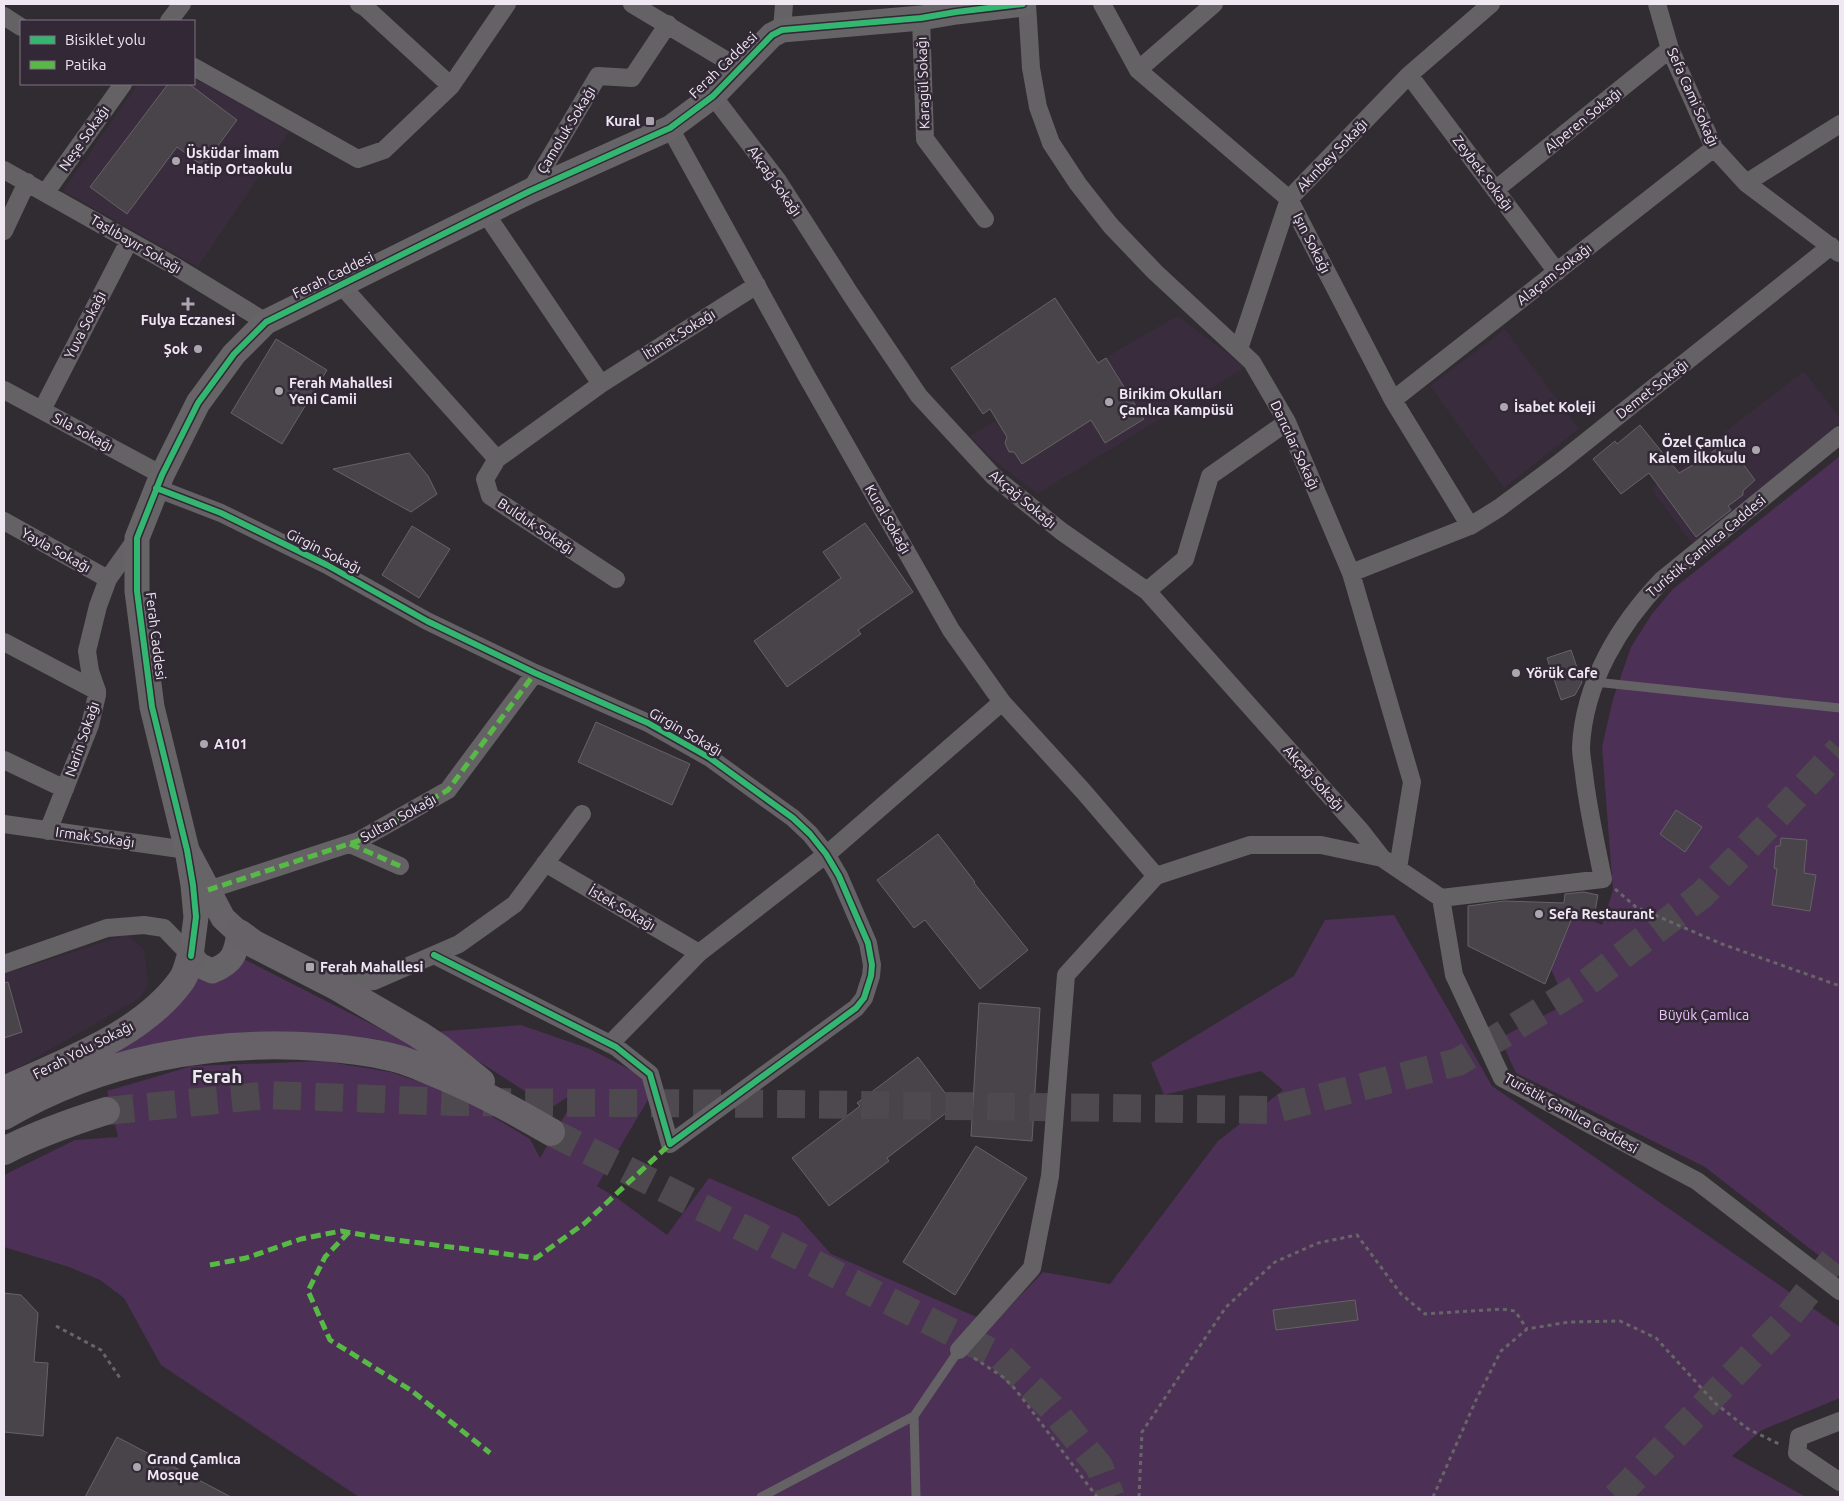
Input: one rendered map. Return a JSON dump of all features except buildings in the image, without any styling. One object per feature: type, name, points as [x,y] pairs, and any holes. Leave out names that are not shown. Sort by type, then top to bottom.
[{"type":"main road","points":[[4,1116],[58,1089],[105,1071],[178,1052],[235,1046],[286,1045],[349,1050],[402,1060],[462,1084],[507,1106],[551,1132],[432,1044],[334,985],[254,944],[239,933]]},
{"type":"main road","name":"Ferah Yolu Sokağı","points":[[4,1090],[121,1034],[158,1008],[182,980],[191,956]]},
{"type":"main road","points":[[4,1151],[66,1124],[106,1111]]},
{"type":"street","points":[[170,20],[182,4]]},
{"type":"street","points":[[195,68],[358,159],[384,150],[451,86],[507,4]]},
{"type":"street","points":[[784,4],[782,30],[921,18],[953,8],[1024,4]]},
{"type":"street","name":"Darıcılar Sokağı","points":[[1027,4],[1031,68],[1038,107],[1051,143],[1078,184],[1111,226],[1155,272],[1252,362],[1287,422],[1351,573],[1412,782],[1398,868]]},
{"type":"street","name":"Işın Sokağı","points":[[1102,4],[1138,70],[1289,199],[1393,400],[1470,526]]},
{"type":"street","points":[[1138,70],[1214,4]]},
{"type":"street","name":"Akınbey Sokağı","points":[[1239,350],[1289,199],[1409,75],[1491,4]]},
{"type":"street","name":"Sefa Cami Sokağı","points":[[1657,4],[1670,50],[1714,148],[1746,183],[1836,250]]},
{"type":"street","points":[[364,5],[451,86]]},
{"type":"street","points":[[639,5],[739,68]]},
{"type":"street","points":[[4,16],[20,25]]},
{"type":"street","name":"Karagül Sokağı","points":[[921,18],[925,139],[985,219]]},
{"type":"street","name":"Çamoluk Sokağı","points":[[530,191],[598,76],[632,78],[668,24]]},
{"type":"street","name":"Ferah Caddesi","points":[[191,956],[196,918],[193,885],[187,850],[152,707],[137,591],[137,538],[159,481],[198,403],[234,354],[266,322],[530,191],[670,128],[713,96],[772,35],[782,30]]},
{"type":"street","name":"Alperen Sokağı","points":[[1495,190],[1670,50]]},
{"type":"street","name":"Zeybek Sokağı","points":[[1409,75],[1557,272]]},
{"type":"street","name":"Neşe Sokağı","points":[[46,192],[120,85]]},
{"type":"street","name":"Akçağ Sokağı","points":[[713,96],[778,181],[919,396],[993,476],[1061,531],[1147,591],[1382,858]]},
{"type":"street","points":[[1746,183],[1840,124]]},
{"type":"street","name":"Kural Sokağı","points":[[670,128],[811,383],[951,630],[1002,702],[1156,876]]},
{"type":"street","name":"Alaçam Sokağı","points":[[1393,400],[1714,148]]},
{"type":"street","name":"Taşlıbayır Sokağı","points":[[4,170],[171,264],[266,322]]},
{"type":"street","points":[[4,231],[27,182]]},
{"type":"street","points":[[486,214],[601,384]]},
{"type":"street","name":"Yuva Sokağı","points":[[42,410],[128,241]]},
{"type":"street","name":"Demet Sokağı","points":[[1351,573],[1470,526],[1499,508],[1836,250]]},
{"type":"street","points":[[341,285],[497,459]]},
{"type":"street","name":"İtimat Sokağı","points":[[497,459],[601,384],[757,285]]},
{"type":"street","name":"Sıla Sokağı","points":[[4,390],[42,410],[159,481]]},
{"type":"street","points":[[1147,591],[1185,559],[1210,476],[1287,422]]},
{"type":"street","name":"Turistik Çamlıca Caddesi","points":[[1603,879],[1586,790],[1581,749],[1585,716],[1595,682],[1609,651],[1640,602],[1662,580],[1840,436]]},
{"type":"street","name":"Bulduk Sokağı","points":[[497,459],[484,479],[490,496],[616,580]]},
{"type":"street","name":"Girgin Sokağı","points":[[159,481],[327,564],[427,621],[535,673],[648,723],[710,758],[793,818],[810,834],[840,876],[868,943],[871,970],[868,987],[864,998],[856,1008],[670,1144],[650,1074],[610,1044]]},
{"type":"street","name":"Yayla Sokağı","points":[[4,521],[108,579]]},
{"type":"street","name":"Narin Sokağı","points":[[48,831],[90,725],[97,691],[90,671],[87,652],[98,606],[108,579],[137,538]]},
{"type":"street","points":[[4,642],[97,691]]},
{"type":"street","name":"Sultan Sokağı","points":[[208,890],[350,844],[448,790],[535,673]]},
{"type":"street","points":[[434,955],[610,1044],[699,953],[826,854],[1002,702]]},
{"type":"street","points":[[4,760],[65,789]]},
{"type":"street","points":[[334,985],[374,981],[459,944],[515,904],[582,814]]},
{"type":"street","name":"Irmak Sokağı","points":[[4,824],[187,850]]},
{"type":"street","points":[[350,844],[400,866]]},
{"type":"street","points":[[959,1350],[1032,1268],[1050,1176],[1066,975],[1156,876],[1250,845],[1321,844],[1382,858],[1441,898],[1603,879]]},
{"type":"street","points":[[4,964],[107,928],[144,925],[164,928],[199,965],[212,971],[222,967],[235,953],[239,933],[223,918],[187,850]]},
{"type":"street","name":"İstek Sokağı","points":[[545,863],[699,953]]},
{"type":"street","name":"Turistik Çamlıca Caddesi","points":[[1441,898],[1454,975],[1502,1078],[1697,1181],[1840,1292]]},
{"type":"street","points":[[1840,1421],[1799,1437],[1797,1453],[1840,1482]]},
{"type":"lane","points":[[1595,682],[1840,708]]},
{"type":"lane","points":[[761,1497],[914,1416],[959,1350]]},
{"type":"lane","points":[[914,1416],[916,1497]]},
{"type":"path","points":[[1603,879],[1636,908],[1722,944],[1840,986]]},
{"type":"path","points":[[1139,1497],[1142,1432],[1226,1307],[1275,1262],[1318,1243],[1357,1235],[1401,1294],[1425,1314],[1502,1309],[1515,1311],[1527,1329]]},
{"type":"path","points":[[1433,1497],[1476,1400],[1501,1351],[1527,1329],[1569,1322],[1620,1321],[1656,1338],[1715,1403],[1748,1429],[1797,1453]]},
{"type":"path","points":[[56,1326],[101,1350],[120,1378]]},
{"type":"path","points":[[959,1350],[989,1367],[1016,1390],[1096,1497]]},
{"type":"shaded area","name":"Üsküdar İmam Hatip Ortaokulu","points":[[195,78],[289,132],[198,267],[63,191],[137,85],[195,85]]},
{"type":"shaded area","name":"Birikim Okulları Çamlıca Kampüsü","points":[[1177,316],[1246,367],[1037,494],[989,456],[970,436]]},
{"type":"shaded area","name":"İsabet Koleji","points":[[1505,329],[1579,429],[1504,488],[1430,386]]},
{"type":"shaded area","name":"Özel Çamlıca Kalem İlkokulu","points":[[1804,371],[1840,418],[1840,423],[1783,474],[1692,544],[1651,489]]},
{"type":"shaded area","points":[[126,935],[144,950],[148,984],[140,998],[4,1076],[4,974]]},
{"type":"green space","name":"Büyük Çamlıca","points":[[1840,456],[1840,1272],[1705,1167],[1516,1073],[1500,1038],[1566,1004],[1551,969],[1568,910],[1602,925],[1613,890],[1602,747],[1613,699],[1631,647],[1652,614],[1673,589]]},
{"type":"green space","points":[[1394,915],[1492,1086],[1840,1327],[1840,1398],[1762,1430],[1732,1456],[1806,1497],[359,1497],[161,1365],[124,1298],[100,1280],[69,1267],[4,1247],[4,1175],[75,1140],[118,1137],[107,1091],[192,1066],[323,1061],[390,1072],[453,1093],[530,1139],[540,1158],[580,1089],[551,1108],[433,1032],[521,1025],[590,1049],[648,1079],[652,1093],[597,1186],[617,1198],[667,1235],[709,1178],[798,1217],[831,1254],[993,1324],[1043,1272],[1110,1284],[1218,1141],[1283,1090],[1261,1071],[1164,1095],[1151,1063],[1294,976],[1325,920]]},
{"type":"green space","points":[[228,951],[438,1058],[376,1039],[277,1031],[162,1043],[62,1072]]},
{"type":"tunnel","points":[[106,1111],[269,1095],[455,1102],[1272,1110],[1458,1062],[1585,984],[1702,895],[1840,749]]},
{"type":"tunnel","points":[[551,1132],[1001,1357],[1051,1407],[1099,1466],[1111,1497]]},
{"type":"tunnel","points":[[1616,1497],[1785,1321],[1840,1251]]},
{"type":"marked path","points":[[208,890],[358,841],[448,790],[535,673]]},
{"type":"marked path","points":[[350,844],[400,866]]},
{"type":"marked path","points":[[210,1265],[246,1258],[301,1239],[341,1231],[536,1258],[585,1223],[670,1144]]},
{"type":"marked path","points":[[349,1232],[325,1257],[308,1291],[330,1340],[412,1391],[490,1453]]},
{"type":"cycle path","points":[[191,956],[196,917],[193,885],[187,850],[152,707],[137,591],[137,538],[162,475],[198,403],[234,354],[266,322],[530,191],[670,128],[713,96],[772,35],[782,30],[921,18],[1023,4]]},
{"type":"cycle path","points":[[156,488],[221,513],[327,565],[427,621],[535,673],[648,723],[710,758],[793,818],[810,834],[826,854],[839,876],[868,943],[872,965],[871,976],[864,998],[856,1008],[670,1144],[650,1074],[616,1047],[434,955]]},
{"type":"place","name":"Kural","points":[[650,121]]},
{"type":"place","name":"Üsküdar İmam Hatip Ortaokulu","points":[[176,161]]},
{"type":"place","name":"Fulya Eczanesi","points":[[188,304]]},
{"type":"place","name":"Şok","points":[[198,349]]},
{"type":"place","name":"Ferah Mahallesi Yeni Camii","points":[[279,391]]},
{"type":"place","name":"Birikim Okulları Çamlıca Kampüsü","points":[[1109,402]]},
{"type":"place","name":"İsabet Koleji","points":[[1504,407]]},
{"type":"place","name":"Özel Çamlıca Kalem İlkokulu","points":[[1756,450]]},
{"type":"place","name":"Yörük Cafe","points":[[1516,673]]},
{"type":"place","name":"A101","points":[[204,744]]},
{"type":"place","name":"Sefa Restaurant","points":[[1539,914]]},
{"type":"place","name":"Ferah Mahallesi","points":[[310,967]]},
{"type":"place","name":"Grand Çamlıca Mosque","points":[[137,1467]]},
{"type":"district","name":"Ferah","points":[[217,1076]]}]
